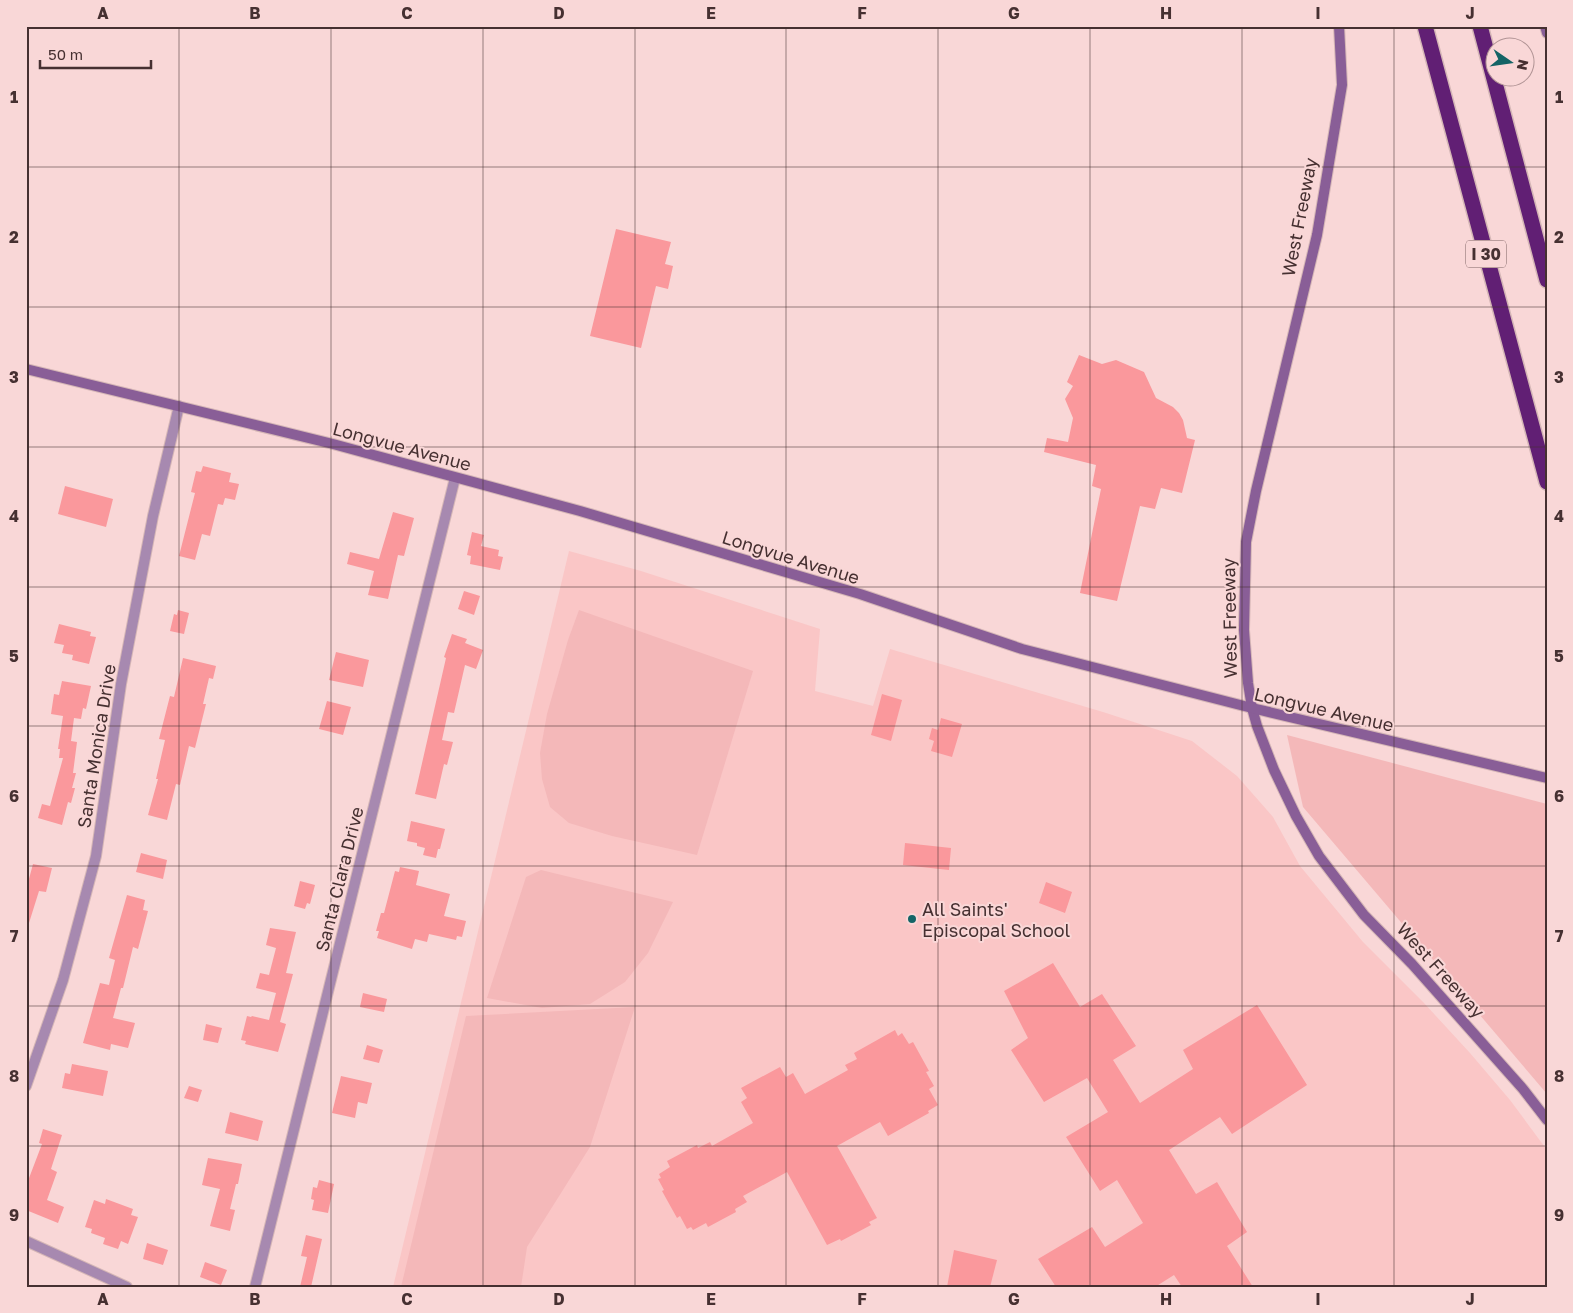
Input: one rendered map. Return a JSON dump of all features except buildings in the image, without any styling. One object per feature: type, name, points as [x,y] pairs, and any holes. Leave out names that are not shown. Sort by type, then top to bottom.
[{"type":"highway","name":"I 30","points":[[1425,26],[1547,482]]},
{"type":"highway","points":[[1480,26],[1547,280]]},
{"type":"main road","name":"West Freeway","points":[[1339,26],[1342,85],[1317,235],[1256,491],[1246,542],[1244,630],[1252,708],[1256,726],[1274,770],[1296,816],[1319,856],[1364,915],[1412,964],[1524,1089],[1547,1120]]},
{"type":"main road","points":[[1545,26],[1547,33]]},
{"type":"main road","name":"Longvue Avenue","points":[[26,369],[333,444],[580,511],[860,594],[1022,649],[1252,708],[1545,778]]},
{"type":"street","name":"Santa Monica Drive","points":[[26,1086],[63,980],[96,856],[120,684],[153,516],[179,406]]},
{"type":"street","name":"Santa Clara Drive","points":[[255,1287],[455,478]]},
{"type":"street","points":[[26,1241],[127,1287]]},
{"type":"shaded area","name":"All Saints' Episcopal School","points":[[569,551],[641,571],[820,629],[815,691],[873,706],[890,649],[1103,712],[1192,741],[1237,776],[1273,817],[1300,866],[1363,942],[1424,1003],[1470,1053],[1510,1100],[1547,1150],[1547,1287],[393,1287]]},
{"type":"shaded area","points":[[579,610],[753,671],[697,855],[612,836],[569,823],[550,807],[542,779],[540,753],[547,714],[568,640]]},
{"type":"shaded area","points":[[1287,735],[1547,804],[1547,1094],[1303,807]]},
{"type":"shaded area","points":[[541,870],[673,902],[648,953],[625,982],[590,1004],[542,1008],[487,998],[526,877]]},
{"type":"shaded area","points":[[635,1007],[590,1147],[527,1247],[521,1287],[401,1287],[466,1016]]},
{"type":"place","name":"All Saints' Episcopal School","points":[[912,919]]}]
